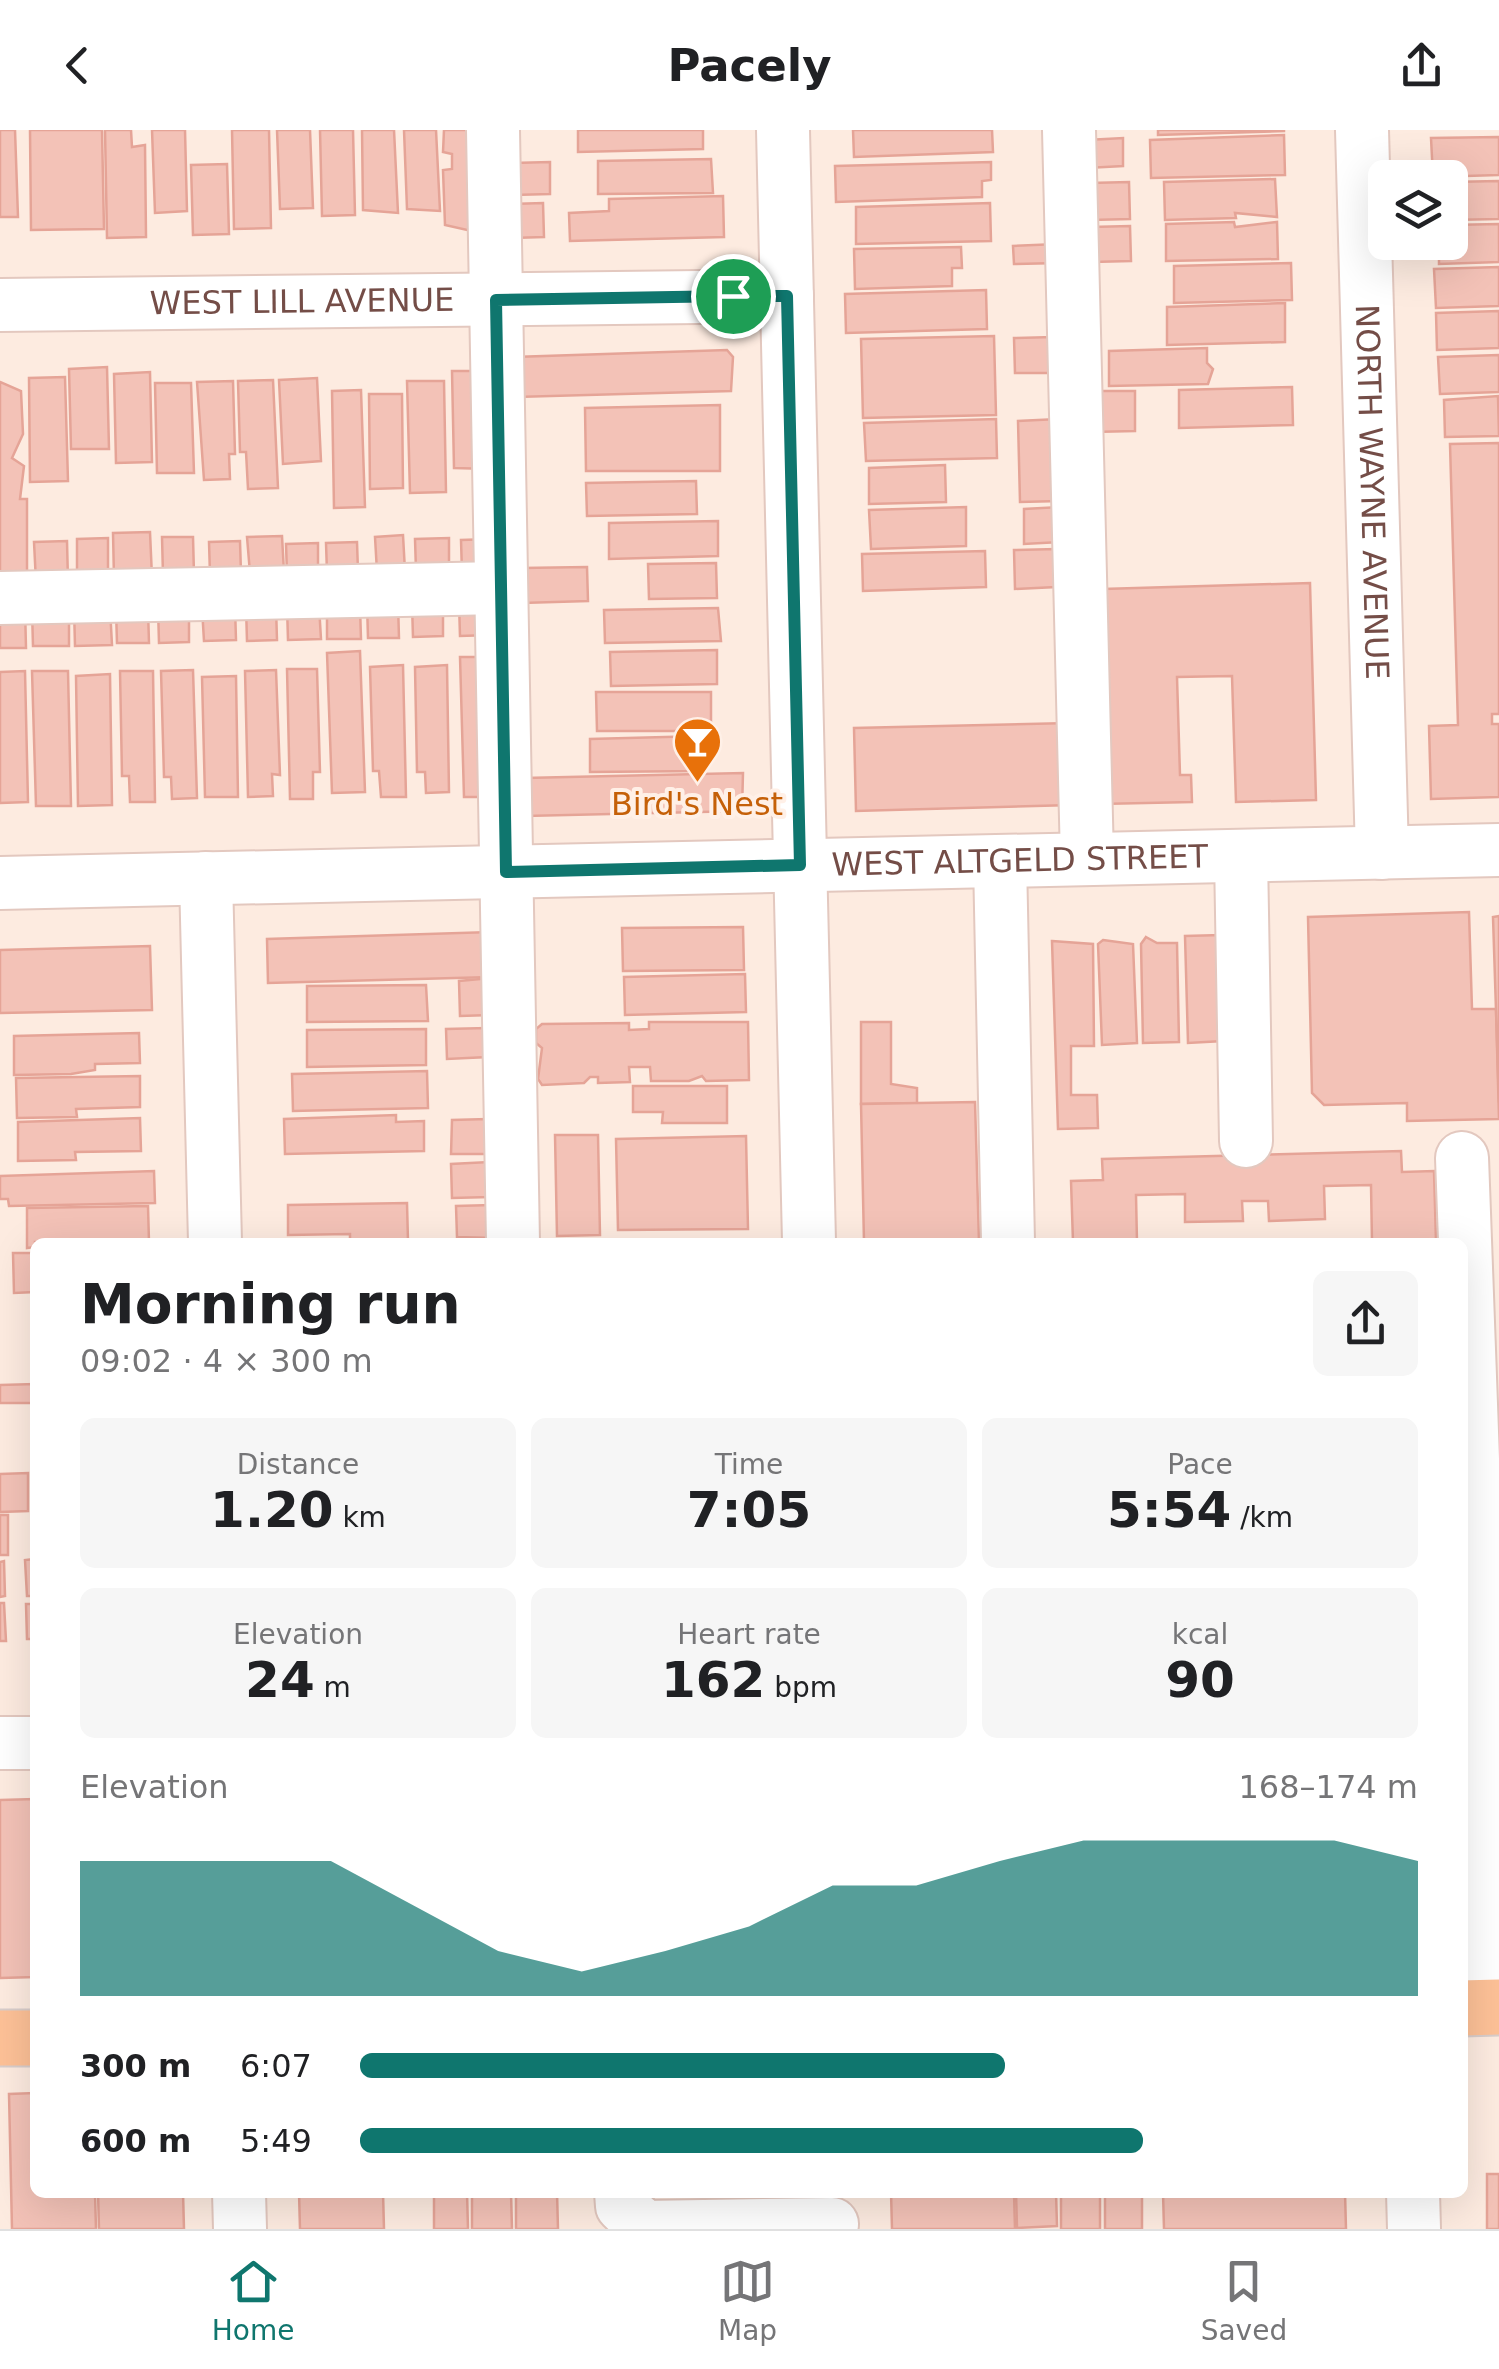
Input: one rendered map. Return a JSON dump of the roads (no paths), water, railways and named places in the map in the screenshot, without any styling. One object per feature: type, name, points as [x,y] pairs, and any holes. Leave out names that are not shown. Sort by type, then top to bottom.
[{"type":"main road","points":[[0,2038],[30,2038]]},
{"type":"street","points":[[493,130],[513,1238]]},
{"type":"street","points":[[784,130],[809,1238]]},
{"type":"street","points":[[1069,130],[1087,860]]},
{"type":"street","name":"NORTH WAYNE AVENUE","points":[[1362,130],[1382,853]]},
{"type":"street","name":"WEST LILL AVENUE","points":[[0,305],[787,296]]},
{"type":"street","points":[[0,598],[501,588]]},
{"type":"street","name":"WEST ALTGELD STREET","points":[[0,883],[1499,850]]},
{"type":"street","points":[[1241,856],[1246,1141]]},
{"type":"street","points":[[1000,861],[1008,1238]]},
{"type":"street","points":[[206,878],[215,1238]]},
{"type":"street","points":[[1462,1158],[1464,1238]]},
{"type":"street","points":[[1468,1380],[1485,2008]]},
{"type":"street","points":[[0,1743],[30,1742]]},
{"type":"street","points":[[239,2198],[240,2229]]},
{"type":"street","points":[[622,2198],[622,2206],[644,2227],[778,2225],[832,2215]]},
{"type":"street","points":[[690,2198],[778,2225]]},
{"type":"street","points":[[1413,2198],[1414,2229]]},
{"type":"place","name":"Bird's Nest","points":[[697,784]]}]
